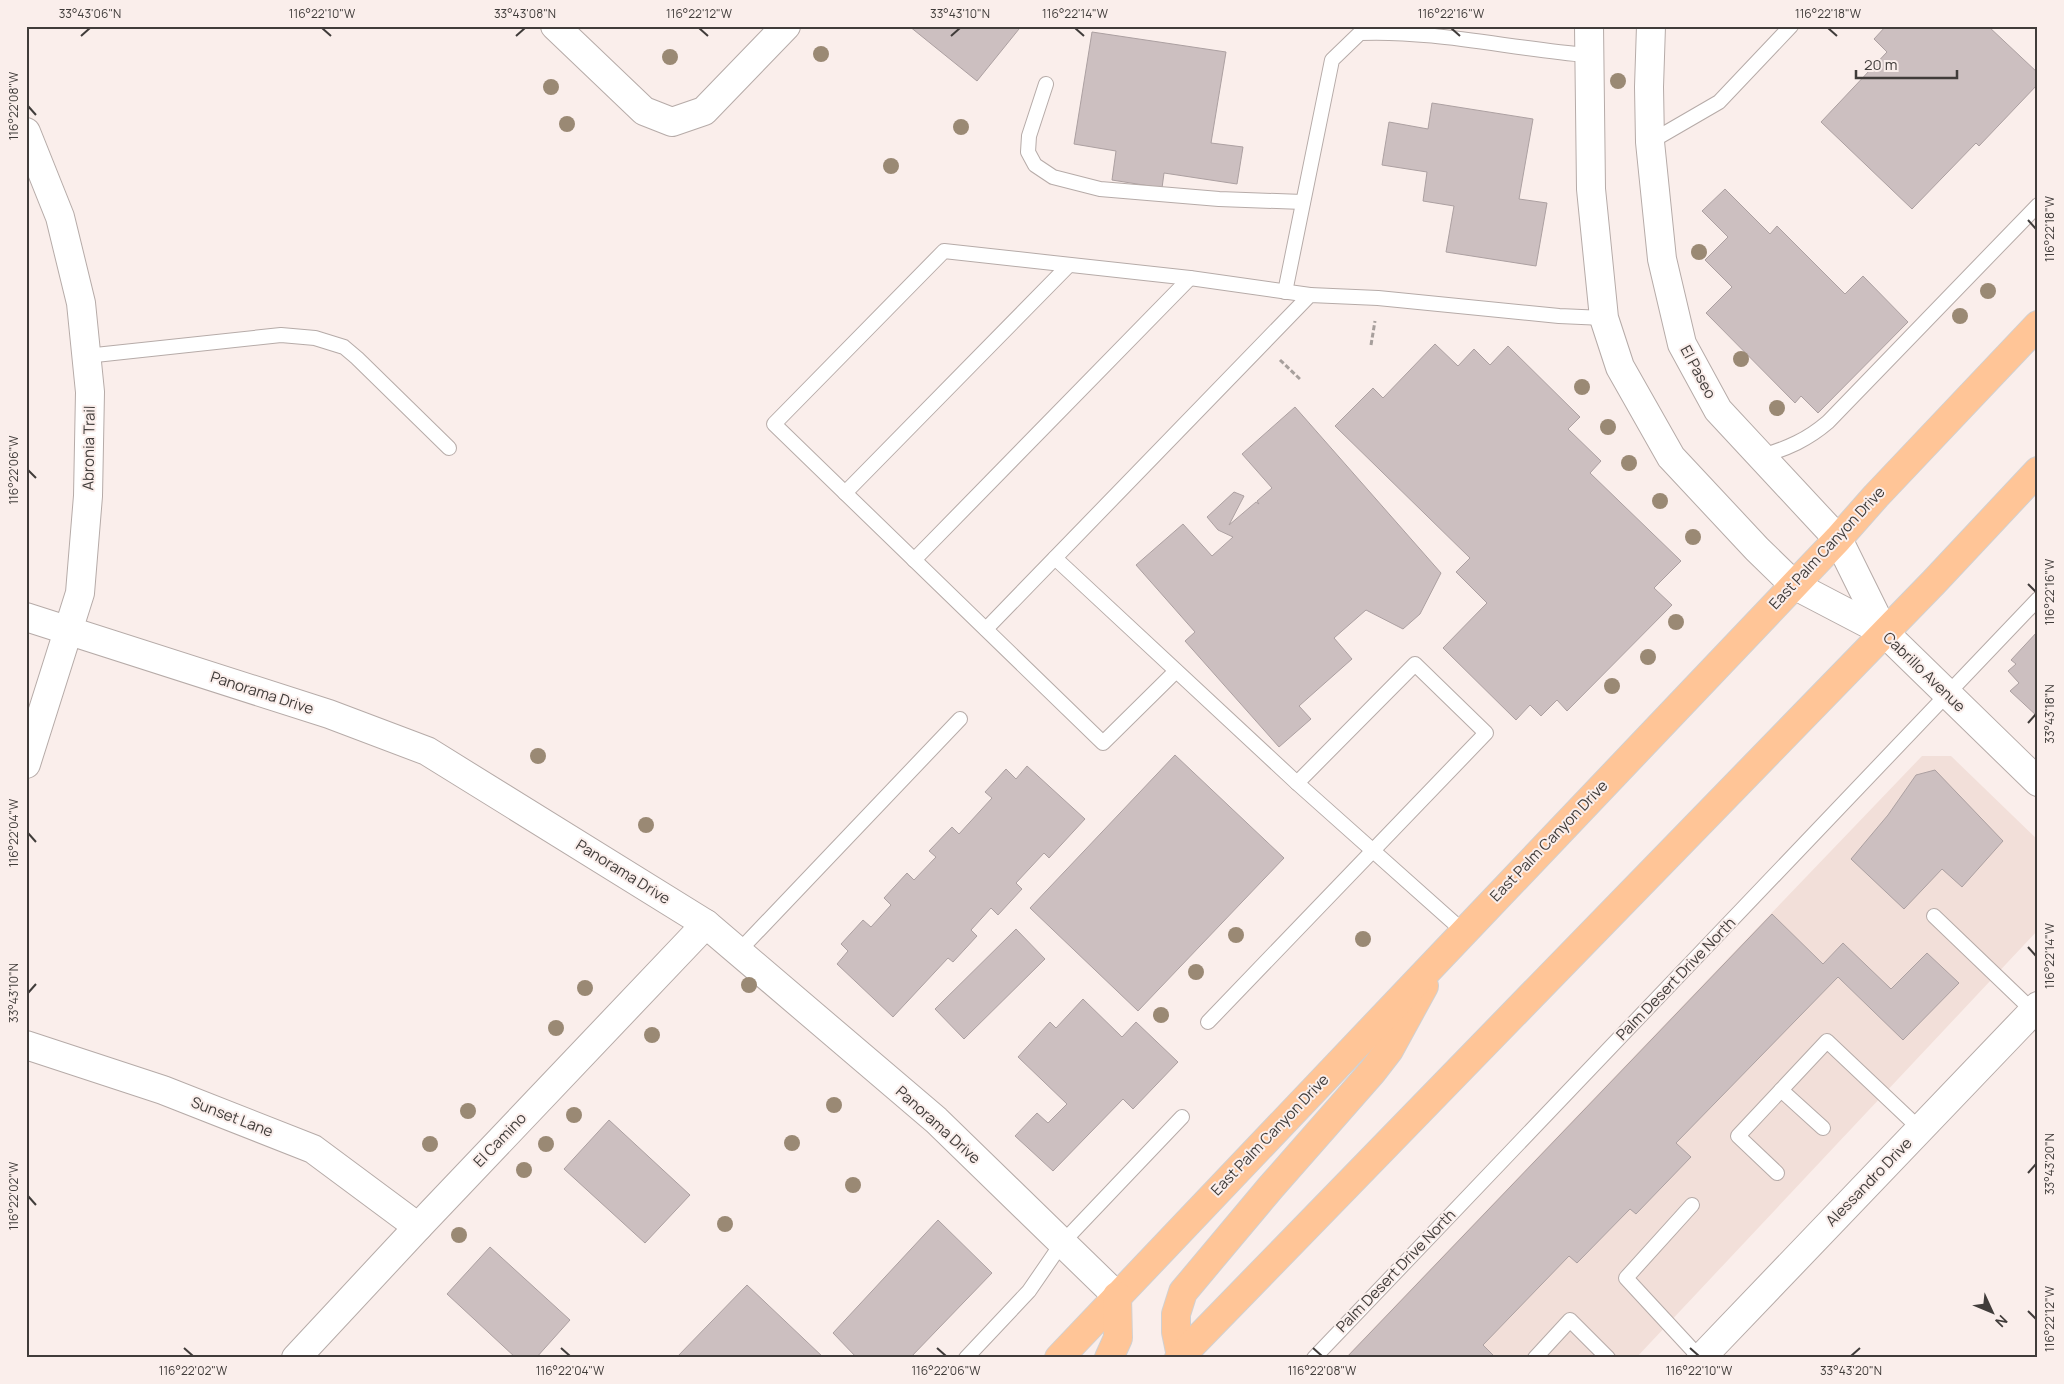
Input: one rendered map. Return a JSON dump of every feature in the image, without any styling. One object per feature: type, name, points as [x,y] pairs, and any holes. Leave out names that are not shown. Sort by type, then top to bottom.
[{"type":"main road","name":"East Palm Canyon Drive","points":[[1059,1358],[1838,539],[1876,496],[2038,325]]},
{"type":"main road","points":[[1181,1357],[2038,472]]},
{"type":"main road","points":[[1181,1357],[1176,1332],[1176,1314],[1183,1292],[1271,1187],[1378,1065],[1412,1011],[1436,960]]},
{"type":"main road","points":[[1109,1358],[1118,1338],[1117,1296]]},
{"type":"street","points":[[555,26],[644,111],[672,122],[704,111],[786,26]]},
{"type":"street","points":[[1589,26],[1591,189],[1604,318],[1620,367],[1671,457],[1794,585]]},
{"type":"street","name":"El Paseo","points":[[1651,26],[1650,142],[1662,259],[1682,344],[1718,410],[1838,539],[1884,632]]},
{"type":"street","name":"Abronia Trail","points":[[26,132],[60,217],[81,304],[90,392],[88,496],[80,593],[26,764]]},
{"type":"street","name":"Cabrillo Avenue","points":[[1794,585],[1884,632],[2038,782]]},
{"type":"street","name":"Panorama Drive","points":[[26,617],[329,714],[427,751],[706,924],[936,1120],[1117,1296]]},
{"type":"street","name":"El Camino","points":[[296,1358],[706,924]]},
{"type":"street","name":"Alessandro Drive","points":[[1701,1358],[2036,1009]]},
{"type":"street","name":"Sunset Lane","points":[[26,1045],[163,1090],[314,1149],[418,1227]]},
{"type":"lane","points":[[1650,142],[1719,102],[1791,26]]},
{"type":"lane","points":[[1285,292],[1332,60],[1360,33],[1395,32],[1542,52],[1588,55]]},
{"type":"lane","points":[[1046,84],[1029,136],[1028,152],[1035,165],[1053,177],[1100,189],[1219,199],[1302,202]]},
{"type":"lane","points":[[1762,456],[1794,446],[1809,438],[1828,422],[2038,205]]},
{"type":"lane","points":[[1176,671],[1104,743],[774,424],[944,251],[1190,278],[1285,292],[1378,298],[1559,316],[1604,318]]},
{"type":"lane","points":[[845,493],[1069,264]]},
{"type":"lane","points":[[914,560],[1190,278]]},
{"type":"lane","points":[[986,629],[1310,294]]},
{"type":"lane","points":[[86,356],[281,335],[315,338],[344,347],[449,448]]},
{"type":"lane","points":[[1055,558],[1372,852],[1463,932]]},
{"type":"lane","name":"Palm Desert Drive North","points":[[1314,1358],[2038,599]]},
{"type":"lane","points":[[1208,1022],[1486,733],[1415,664],[1297,783]]},
{"type":"lane","points":[[738,952],[960,719]]},
{"type":"lane","points":[[1934,916],[2036,1009]]},
{"type":"lane","points":[[1777,1173],[1738,1136],[1827,1041],[1920,1129]]},
{"type":"lane","points":[[1781,1090],[1823,1128]]},
{"type":"lane","points":[[966,1358],[1029,1291],[1062,1243],[1182,1117]]},
{"type":"lane","points":[[1692,1205],[1626,1278],[1701,1358]]},
{"type":"lane","points":[[1535,1358],[1570,1320],[1608,1358]]},
{"type":"shaded area","points":[[1922,756],[1951,756],[2038,840],[2038,930],[1636,1358],[1345,1358]]},
{"type":"building","points":[[909,26],[1016,26],[1019,29],[977,81]]},
{"type":"building","points":[[1886,26],[1988,26],[2038,73],[2038,84],[1979,146],[1976,143],[1912,209],[1821,122],[1887,52],[1874,39]]},
{"type":"building","points":[[1092,32],[1226,52],[1211,143],[1243,147],[1237,184],[1164,173],[1162,188],[1112,180],[1116,151],[1074,144]]},
{"type":"building","points":[[1432,103],[1533,119],[1519,199],[1547,203],[1536,266],[1446,252],[1454,206],[1423,201],[1427,172],[1382,165],[1389,122],[1428,129]]},
{"type":"building","points":[[1725,189],[1770,234],[1777,226],[1845,294],[1863,276],[1908,322],[1818,413],[1801,396],[1795,403],[1706,313],[1732,287],[1705,260],[1728,237],[1702,211]]},
{"type":"building","points":[[1435,344],[1458,366],[1474,349],[1490,365],[1508,346],[1580,417],[1568,429],[1601,461],[1590,473],[1681,561],[1654,588],[1672,605],[1567,711],[1557,700],[1541,716],[1530,705],[1516,720],[1443,648],[1487,603],[1456,572],[1470,558],[1335,426],[1373,388],[1383,398]]},
{"type":"building","points":[[1295,407],[1441,573],[1420,614],[1403,629],[1366,610],[1334,638],[1352,659],[1299,706],[1311,719],[1279,747],[1185,641],[1195,632],[1136,565],[1183,524],[1212,556],[1233,537],[1218,530],[1207,517],[1234,492],[1244,496],[1229,525],[1256,502],[1259,504],[1257,501],[1272,488],[1242,454]]},
{"type":"building","points":[[2038,631],[2038,717],[2010,691],[2019,683],[2008,671],[2016,664],[2011,660]]},
{"type":"building","points":[[1175,755],[1284,858],[1138,1011],[1030,908]]},
{"type":"building","points":[[1027,766],[1085,819],[1049,858],[1044,853],[1016,883],[1022,889],[998,915],[991,908],[971,930],[977,936],[953,962],[948,958],[893,1017],[837,964],[848,951],[841,944],[863,920],[871,927],[891,905],[884,898],[907,873],[914,880],[936,857],[929,851],[952,827],[959,834],[992,798],[985,792],[1006,769],[1016,779]]},
{"type":"building","points":[[1935,770],[2003,841],[1962,887],[1942,869],[1904,909],[1851,859],[1888,815],[1916,775]]},
{"type":"building","points":[[1772,914],[1823,964],[1843,943],[1891,989],[1927,953],[1959,983],[1903,1040],[1838,977],[1676,1143],[1691,1157],[1636,1214],[1630,1209],[1577,1263],[1569,1256],[1483,1345],[1496,1358],[1346,1358]]},
{"type":"building","points":[[1016,929],[1045,959],[964,1039],[935,1009]]},
{"type":"building","points":[[1083,999],[1122,1037],[1136,1022],[1178,1062],[1133,1109],[1123,1099],[1053,1171],[1015,1136],[1037,1113],[1048,1123],[1067,1104],[1018,1057],[1050,1022],[1056,1028]]},
{"type":"building","points":[[609,1120],[690,1195],[645,1243],[564,1169]]},
{"type":"building","points":[[938,1220],[992,1273],[910,1358],[857,1358],[833,1333]]},
{"type":"building","points":[[490,1247],[570,1320],[536,1358],[516,1358],[447,1294]]},
{"type":"building","points":[[747,1285],[824,1358],[676,1358]]}]
